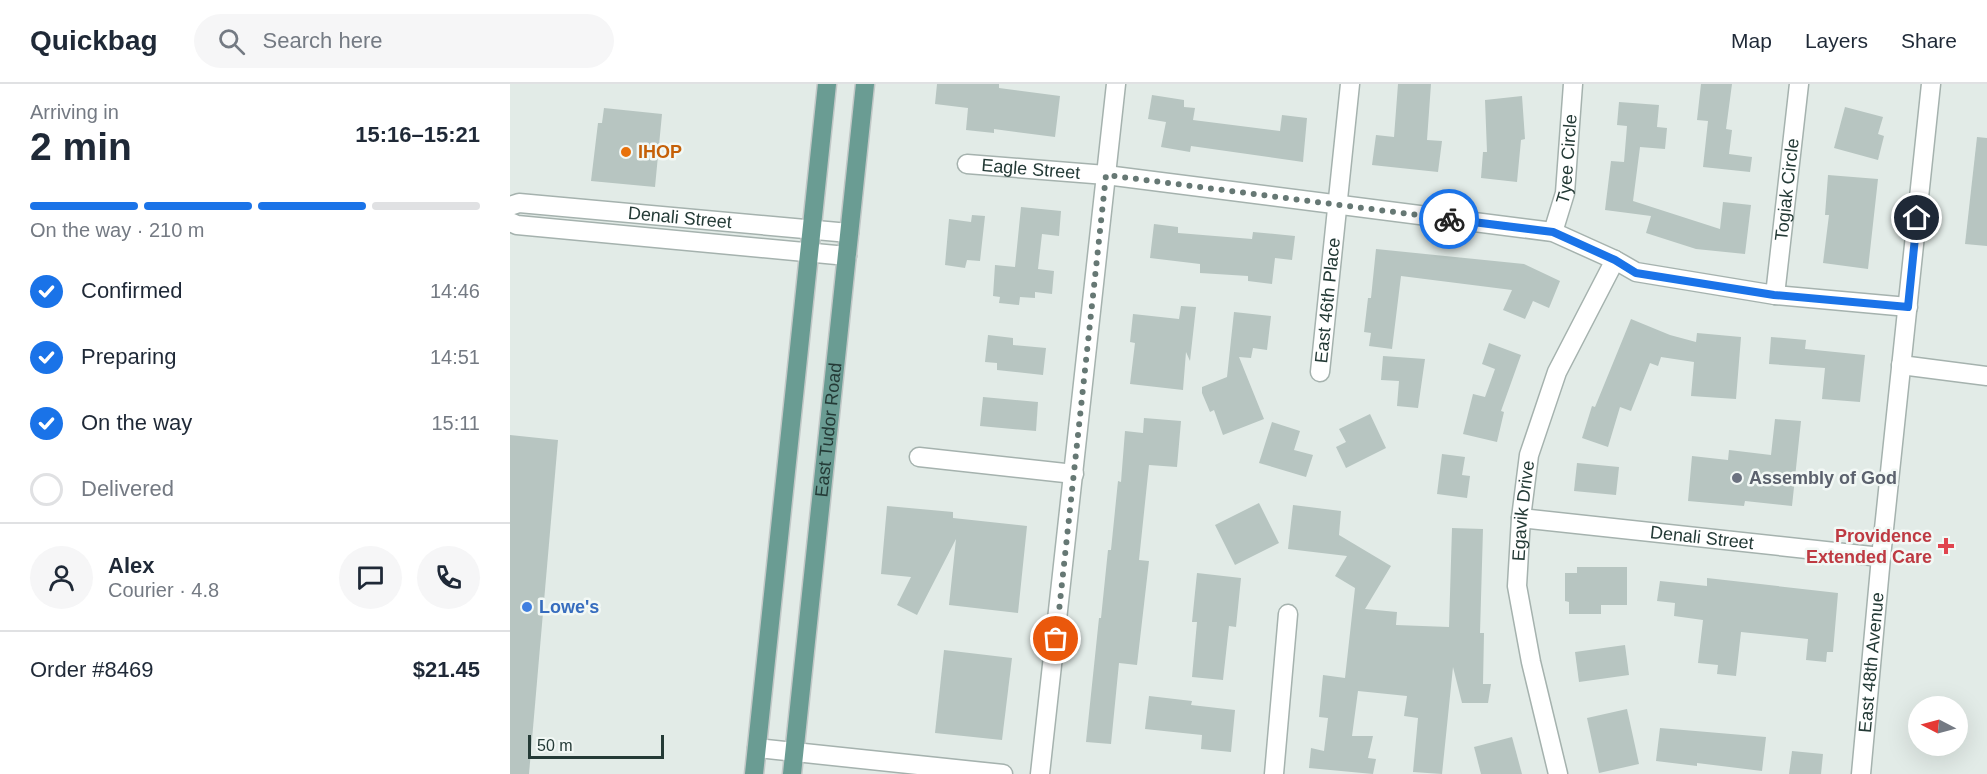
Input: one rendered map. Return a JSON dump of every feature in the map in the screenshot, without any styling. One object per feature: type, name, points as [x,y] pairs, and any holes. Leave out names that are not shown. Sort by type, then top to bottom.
[{"type":"main road","name":"East Tudor Road","points":[[754,774],[827,84]]},
{"type":"main road","name":"East Tudor Road","points":[[792,774],[865,84]]},
{"type":"street","points":[[1040,774],[1116,84]]},
{"type":"street","name":"East 46th Place","points":[[1320,372],[1350,84]]},
{"type":"street","name":"Tyee Circle","points":[[1553,232],[1565,193],[1573,84]]},
{"type":"street","name":"Togiak Circle","points":[[1774,295],[1799,84]]},
{"type":"street","name":"East 48th Avenue","points":[[1861,774],[1900,365],[1931,84]]},
{"type":"street","name":"Eagle Street","points":[[967,164],[1106,175],[1553,232],[1615,260],[1636,273],[1774,295],[1908,307]]},
{"type":"street","name":"Denali Street","points":[[510,206],[519,203],[849,233]]},
{"type":"street","name":"Denali Street","points":[[510,222],[517,225],[847,256]]},
{"type":"street","name":"Egavik Drive","points":[[1558,774],[1531,662],[1517,586],[1521,518],[1528,455],[1557,372],[1615,260]]},
{"type":"street","points":[[1900,365],[1987,376]]},
{"type":"street","points":[[919,457],[1074,474]]},
{"type":"street","name":"Denali Street","points":[[1521,518],[1881,557]]},
{"type":"street","points":[[1274,774],[1288,614]]},
{"type":"street","points":[[757,748],[1003,774]]},
{"type":"building","points":[[937,84],[999,84],[999,88],[1060,96],[1055,137],[994,129],[994,133],[966,130],[968,108],[935,104]]},
{"type":"building","points":[[1398,84],[1431,84],[1427,140],[1442,141],[1438,172],[1372,165],[1376,135],[1394,137]]},
{"type":"building","points":[[1701,84],[1732,84],[1726,129],[1732,130],[1729,154],[1752,157],[1750,172],[1703,167],[1708,121],[1697,120]]},
{"type":"building","points":[[1152,95],[1184,100],[1184,107],[1195,108],[1193,120],[1280,131],[1282,115],[1307,118],[1303,162],[1191,146],[1190,152],[1161,147],[1166,122],[1148,119]]},
{"type":"building","points":[[1522,96],[1525,139],[1521,140],[1517,182],[1481,178],[1483,152],[1487,152],[1485,100]]},
{"type":"building","points":[[1619,102],[1659,105],[1657,127],[1667,128],[1665,149],[1640,147],[1633,201],[1720,229],[1723,202],[1751,205],[1745,254],[1696,249],[1646,233],[1651,216],[1605,210],[1611,161],[1624,162],[1627,126],[1617,125]]},
{"type":"building","points":[[1845,107],[1883,117],[1878,134],[1884,136],[1878,160],[1834,148]]},
{"type":"building","name":"IHOP","points":[[604,108],[662,114],[655,187],[591,181],[598,123],[602,123]]},
{"type":"building","points":[[1977,137],[1987,138],[1987,246],[1965,244]]},
{"type":"building","points":[[1828,175],[1878,179],[1868,269],[1823,263],[1829,215],[1825,215]]},
{"type":"building","points":[[1021,207],[1061,211],[1059,236],[1042,234],[1038,269],[1054,271],[1052,294],[1035,292],[1035,298],[1020,297],[1019,305],[999,303],[1000,297],[993,296],[995,265],[1015,267]]},
{"type":"building","points":[[972,215],[985,216],[980,261],[967,260],[965,268],[945,265],[949,219],[971,222]]},
{"type":"building","points":[[1154,224],[1178,227],[1178,233],[1252,239],[1253,232],[1295,236],[1292,260],[1275,258],[1272,284],[1248,281],[1248,276],[1200,273],[1200,264],[1150,258]]},
{"type":"building","points":[[1376,249],[1524,264],[1560,281],[1549,308],[1533,301],[1525,319],[1503,310],[1512,290],[1401,276],[1392,349],[1369,346],[1371,333],[1364,332],[1368,298],[1371,298]]},
{"type":"building","points":[[1181,306],[1196,307],[1190,361],[1186,352],[1183,390],[1130,384],[1135,343],[1130,342],[1133,314],[1179,319]]},
{"type":"building","points":[[1234,312],[1271,316],[1267,350],[1253,348],[1251,358],[1239,357],[1264,419],[1223,435],[1214,410],[1210,412],[1202,393],[1202,387],[1227,377]]},
{"type":"building","points":[[1631,319],[1670,335],[1696,342],[1697,333],[1741,337],[1736,399],[1691,396],[1694,362],[1661,357],[1658,366],[1650,363],[1631,411],[1620,407],[1608,447],[1582,438],[1592,406],[1595,407]]},
{"type":"building","points":[[988,335],[1013,338],[1013,345],[1046,348],[1043,375],[997,370],[997,363],[985,362]]},
{"type":"building","points":[[1771,337],[1806,340],[1805,349],[1865,355],[1860,402],[1822,399],[1825,368],[1769,364]]},
{"type":"building","points":[[1489,343],[1521,355],[1501,411],[1504,412],[1497,442],[1463,434],[1473,394],[1485,397],[1495,369],[1482,364]]},
{"type":"building","points":[[1383,356],[1425,359],[1418,408],[1397,406],[1399,381],[1381,380]]},
{"type":"building","points":[[983,397],[1038,402],[1036,431],[980,426]]},
{"type":"building","points":[[1370,414],[1386,448],[1346,468],[1336,447],[1346,442],[1339,429]]},
{"type":"building","points":[[1144,418],[1181,421],[1177,467],[1149,465],[1139,560],[1149,561],[1137,665],[1119,663],[1111,744],[1086,742],[1099,618],[1101,618],[1108,550],[1111,550],[1118,481],[1121,482],[1125,431],[1143,433]]},
{"type":"building","points":[[1775,419],[1801,421],[1792,506],[1745,501],[1744,506],[1688,501],[1692,456],[1728,460],[1729,450],[1771,455]]},
{"type":"building","points":[[1272,422],[1300,431],[1294,450],[1313,455],[1306,477],[1259,463]]},
{"type":"building","name":"Lowe's","points":[[510,435],[558,440],[529,774],[510,774]]},
{"type":"building","points":[[1442,454],[1465,457],[1462,475],[1470,476],[1467,498],[1437,494]]},
{"type":"building","points":[[1577,463],[1619,467],[1616,495],[1574,491]]},
{"type":"building","points":[[1259,503],[1279,543],[1235,565],[1215,525]]},
{"type":"building","points":[[1293,505],[1341,511],[1339,535],[1391,566],[1365,609],[1397,612],[1396,625],[1449,627],[1452,528],[1483,529],[1480,633],[1484,633],[1483,684],[1491,684],[1488,703],[1462,703],[1453,667],[1442,774],[1413,772],[1418,718],[1404,716],[1407,696],[1358,691],[1352,736],[1373,736],[1368,758],[1376,759],[1373,774],[1309,768],[1311,748],[1324,751],[1328,718],[1319,717],[1323,675],[1345,678],[1355,588],[1335,576],[1347,556],[1288,549]]},
{"type":"building","points":[[887,506],[953,512],[953,518],[1027,526],[1018,613],[949,605],[956,539],[917,615],[897,605],[911,577],[881,574]]},
{"type":"building","points":[[1577,567],[1627,567],[1627,605],[1601,605],[1601,614],[1569,614],[1569,602],[1565,601],[1565,573],[1577,573]]},
{"type":"building","points":[[1197,573],[1241,578],[1236,627],[1229,626],[1223,680],[1192,677],[1197,622],[1192,622]]},
{"type":"building","points":[[1707,578],[1838,593],[1833,652],[1827,652],[1826,662],[1806,660],[1808,639],[1741,632],[1736,676],[1717,674],[1718,665],[1698,663],[1703,620],[1674,616],[1675,603],[1657,601],[1660,581],[1707,586]]},
{"type":"building","points":[[1625,645],[1629,675],[1579,682],[1575,652]]},
{"type":"building","points":[[944,650],[1012,658],[1002,740],[935,733]]},
{"type":"building","points":[[1149,696],[1192,701],[1191,705],[1235,710],[1231,752],[1201,749],[1202,735],[1145,729]]},
{"type":"building","points":[[1627,709],[1639,764],[1599,773],[1587,718]]},
{"type":"building","points":[[1660,728],[1766,737],[1762,771],[1697,763],[1697,766],[1656,761]]},
{"type":"building","points":[[1512,737],[1522,774],[1481,774],[1474,747]]},
{"type":"building","points":[[1792,751],[1823,754],[1821,774],[1789,774]]},
{"type":"way so far","points":[[1056,639],[1106,175],[1449,219]]},
{"type":"place","name":"IHOP","points":[[626,152]]},
{"type":"place","name":"Assembly of God","points":[[1737,478]]},
{"type":"place","name":"Providence Extended Care","points":[[1946,546]]},
{"type":"place","name":"Lowe's","points":[[527,607]]},
{"type":"route","points":[[1449,219],[1553,232],[1615,260],[1636,273],[1774,295],[1908,307],[1917,218]]}]
